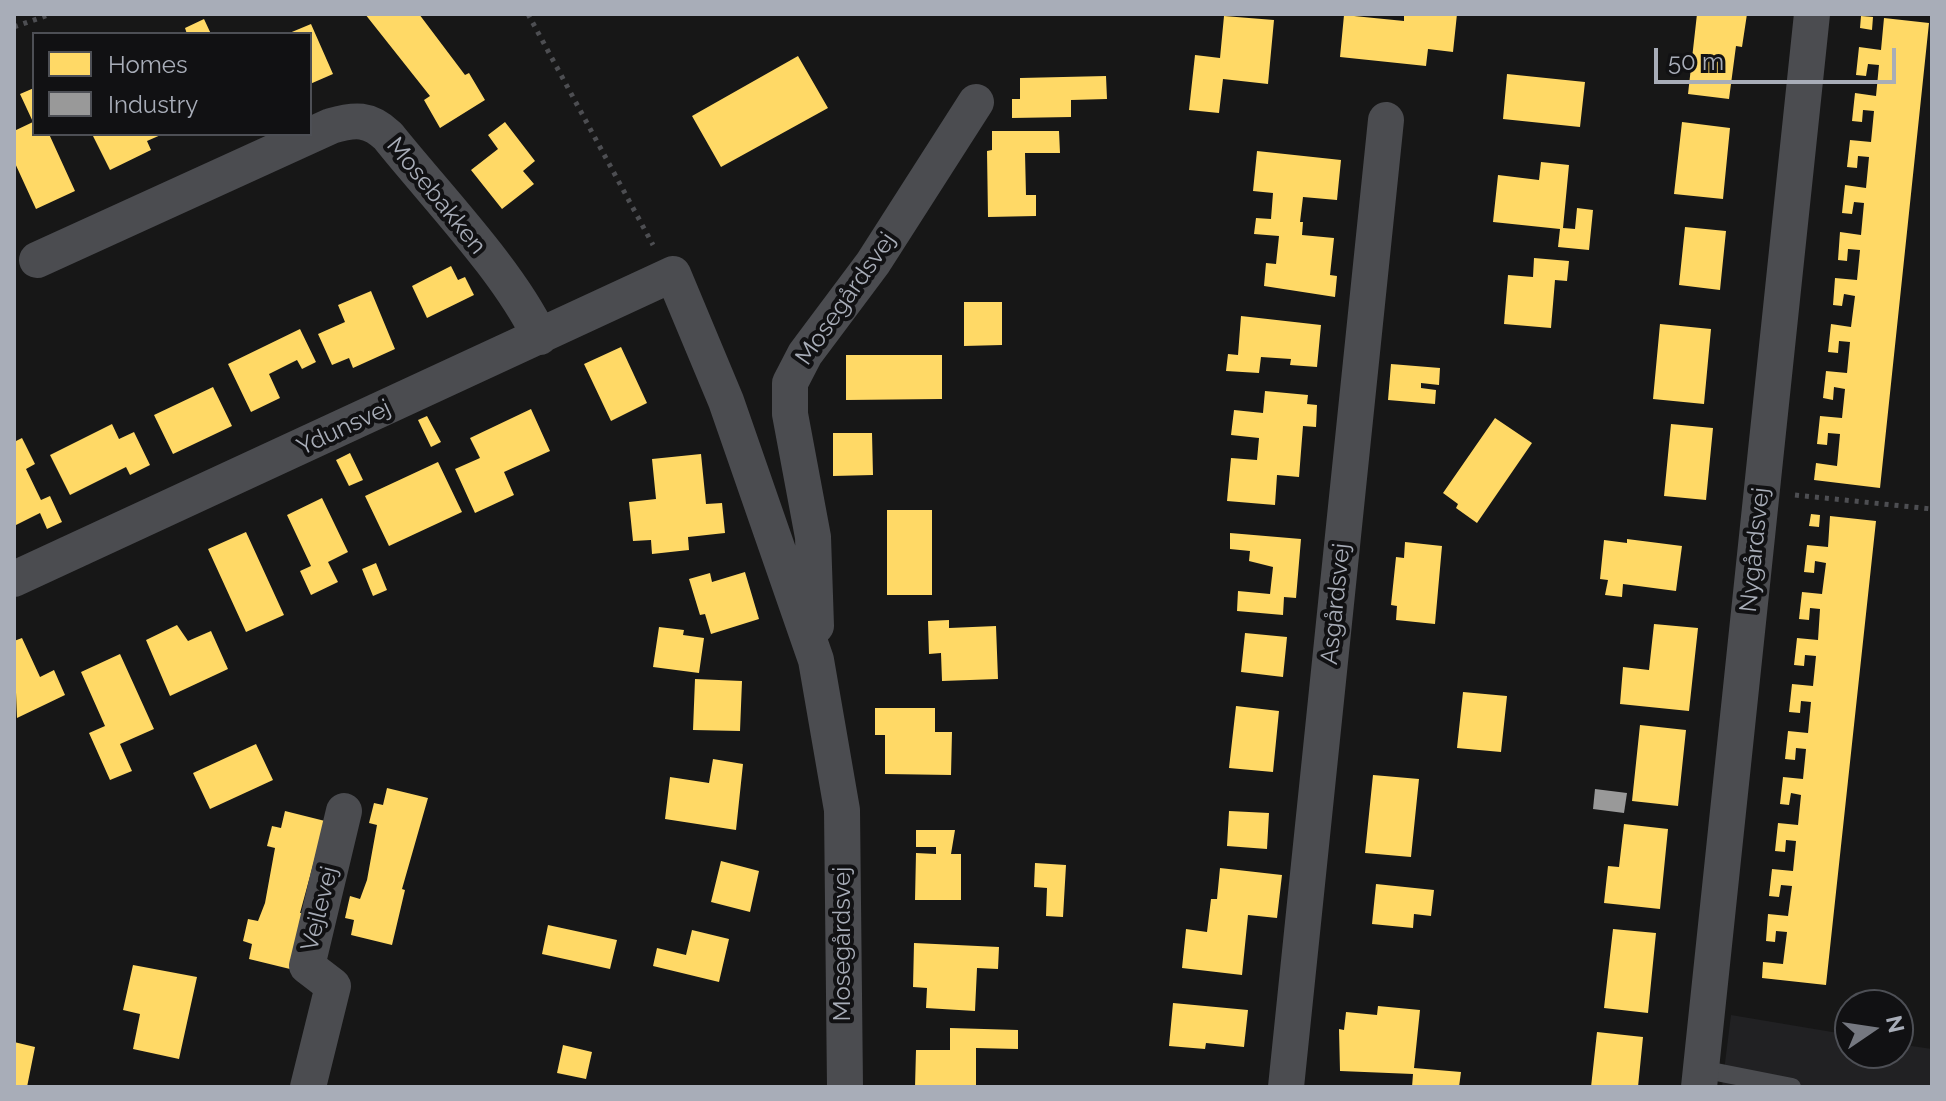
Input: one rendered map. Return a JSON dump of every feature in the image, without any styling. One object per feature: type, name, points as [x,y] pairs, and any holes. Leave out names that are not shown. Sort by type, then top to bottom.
[{"type":"street","name":"Nygårdsvej","points":[[1700,1078],[1812,14]]},
{"type":"street","name":"Mosegårdsvej","points":[[845,1087],[842,810],[816,660],[813,537],[790,414],[790,383],[805,354],[873,263],[976,102]]},
{"type":"street","name":"Mosebakken","points":[[312,135],[356,119],[377,125],[506,282],[529,314],[540,337]]},
{"type":"street","name":"Asgårdsvej","points":[[1286,1087],[1386,120]]},
{"type":"street","name":"Mosebakken","points":[[37,260],[309,136]]},
{"type":"street","name":"Ydunsvej","points":[[14,579],[670,275]]},
{"type":"street","name":"Mosegårdsvej","points":[[670,275],[731,416],[816,660]]},
{"type":"street","name":"Vejlevej","points":[[308,1087],[333,986],[307,966],[344,811]]},
{"type":"lane","points":[[1700,1078],[1794,1087]]},
{"type":"path","points":[[14,27],[51,14]]},
{"type":"path","points":[[528,14],[670,275]]},
{"type":"path","points":[[1762,491],[1932,509]]},
{"type":"shaded area","points":[[1731,1015],[1834,1032],[1834,1069],[1914,1069],[1914,1046],[1932,1049],[1932,1087],[1722,1087]]},
{"type":"building: Homes","points":[[365,14],[419,14],[465,75],[469,73],[485,100],[440,128],[424,100],[430,96]]},
{"type":"building: Homes","points":[[1404,14],[1457,14],[1453,52],[1428,49],[1426,66],[1340,57],[1344,15],[1404,21]]},
{"type":"building: Homes","points":[[1697,14],[1747,14],[1742,47],[1736,46],[1729,99],[1688,94]]},
{"type":"building: Homes","points":[[1224,16],[1274,20],[1268,84],[1223,79],[1219,113],[1189,110],[1195,55],[1220,58]]},
{"type":"building: Homes","points":[[1861,16],[1873,17],[1872,30],[1860,28]]},
{"type":"building: Homes","points":[[1884,18],[1929,23],[1880,488],[1814,480],[1816,463],[1837,466],[1840,434],[1828,433],[1827,445],[1817,444],[1820,416],[1842,418],[1845,389],[1834,387],[1833,400],[1823,398],[1826,371],[1847,373],[1850,342],[1839,341],[1838,353],[1828,352],[1831,324],[1851,327],[1855,296],[1844,294],[1842,306],[1833,305],[1835,278],[1857,280],[1860,250],[1848,249],[1847,261],[1838,260],[1840,232],[1861,235],[1864,203],[1854,202],[1852,214],[1842,213],[1845,185],[1866,188],[1869,157],[1858,156],[1857,168],[1847,167],[1850,140],[1871,142],[1874,111],[1863,110],[1862,122],[1852,121],[1855,93],[1876,96],[1879,65],[1868,64],[1866,76],[1856,75],[1859,47],[1881,50]]},
{"type":"building: Homes","points":[[204,19],[210,32],[186,32],[185,28]]},
{"type":"building: Homes","points":[[311,24],[333,74],[312,83],[312,32],[292,32]]},
{"type":"building: Homes","points":[[798,56],[828,108],[721,167],[692,116]]},
{"type":"building: Homes","points":[[1507,74],[1585,82],[1580,127],[1503,119]]},
{"type":"building: Homes","points":[[1106,76],[1107,99],[1071,100],[1071,117],[1012,118],[1012,99],[1020,99],[1020,78]]},
{"type":"building: Homes","points":[[32,89],[32,120],[20,94]]},
{"type":"building: Homes","points":[[32,122],[32,136],[50,136],[75,191],[36,209],[14,161],[14,131]]},
{"type":"building: Homes","points":[[505,122],[535,161],[523,171],[534,184],[502,209],[471,170],[498,149],[488,135]]},
{"type":"building: Homes","points":[[1682,122],[1730,128],[1723,199],[1674,194]]},
{"type":"building: Homes","points":[[992,131],[1059,131],[1060,153],[1025,153],[1026,195],[1036,195],[1036,216],[988,217],[987,151],[992,150]]},
{"type":"building: Homes","points":[[93,136],[158,136],[147,141],[151,150],[110,170]]},
{"type":"building: Homes","points":[[1257,151],[1341,160],[1337,200],[1303,197],[1300,222],[1303,222],[1302,235],[1334,238],[1330,275],[1337,276],[1335,297],[1264,286],[1266,263],[1276,264],[1279,236],[1254,234],[1256,218],[1271,219],[1273,193],[1253,191]]},
{"type":"building: Homes","points":[[1541,162],[1569,165],[1563,228],[1575,229],[1577,208],[1593,210],[1589,250],[1558,247],[1560,229],[1493,222],[1498,175],[1539,180]]},
{"type":"building: Homes","points":[[1685,227],[1726,231],[1720,290],[1679,285]]},
{"type":"building: Homes","points":[[1534,258],[1569,261],[1567,281],[1555,280],[1551,328],[1504,324],[1508,275],[1533,277]]},
{"type":"building: Homes","points":[[451,266],[458,280],[465,277],[474,295],[427,318],[412,286]]},
{"type":"building: Homes","points":[[371,291],[395,349],[353,368],[349,358],[332,365],[318,334],[345,322],[338,305]]},
{"type":"building: Homes","points":[[964,302],[1002,302],[1002,345],[964,346]]},
{"type":"building: Homes","points":[[1241,316],[1321,325],[1317,367],[1290,365],[1291,359],[1261,357],[1259,373],[1226,371],[1228,354],[1238,355]]},
{"type":"building: Homes","points":[[1660,324],[1711,329],[1704,404],[1653,399]]},
{"type":"building: Homes","points":[[300,329],[316,362],[302,369],[297,360],[269,374],[280,398],[251,412],[228,364]]},
{"type":"building: Homes","points":[[621,347],[647,403],[611,421],[584,364]]},
{"type":"building: Homes","points":[[846,355],[942,355],[942,399],[846,400]]},
{"type":"building: Homes","points":[[1391,364],[1440,368],[1439,385],[1421,383],[1421,388],[1436,390],[1435,404],[1388,400]]},
{"type":"building: Homes","points":[[213,387],[232,426],[173,454],[154,415]]},
{"type":"building: Homes","points":[[1265,391],[1308,395],[1307,404],[1317,405],[1316,427],[1303,426],[1299,477],[1277,475],[1275,505],[1227,501],[1231,458],[1257,460],[1259,438],[1231,435],[1234,410],[1263,413]]},
{"type":"building: Homes","points":[[531,409],[550,451],[504,472],[514,495],[475,513],[455,469],[480,458],[470,438]]},
{"type":"building: Homes","points":[[427,416],[441,442],[431,447],[418,420]]},
{"type":"building: Homes","points":[[1495,418],[1532,443],[1477,523],[1456,508],[1458,504],[1443,493]]},
{"type":"building: Homes","points":[[112,424],[119,439],[134,432],[150,465],[130,475],[126,467],[70,495],[50,455]]},
{"type":"building: Homes","points":[[1671,424],[1713,428],[1706,500],[1664,496]]},
{"type":"building: Homes","points":[[833,433],[872,433],[873,475],[833,476]]},
{"type":"building: Homes","points":[[22,438],[35,464],[26,469],[41,500],[50,496],[62,522],[47,529],[40,513],[14,526],[14,442]]},
{"type":"building: Homes","points":[[350,453],[363,480],[349,486],[336,460]]},
{"type":"building: Homes","points":[[701,454],[706,504],[722,503],[725,533],[688,537],[689,550],[652,554],[651,540],[633,541],[629,502],[656,499],[652,459]]},
{"type":"building: Homes","points":[[438,462],[462,512],[389,546],[365,496]]},
{"type":"building: Homes","points":[[322,498],[348,552],[328,562],[338,582],[311,595],[300,571],[311,566],[287,515]]},
{"type":"building: Homes","points":[[887,510],[932,510],[932,595],[887,595]]},
{"type":"building: Homes","points":[[1811,514],[1820,515],[1819,527],[1809,526]]},
{"type":"building: Homes","points":[[1830,516],[1876,521],[1826,985],[1762,978],[1763,962],[1783,964],[1787,932],[1776,931],[1775,942],[1766,941],[1768,914],[1788,916],[1792,886],[1781,885],[1779,897],[1769,896],[1772,869],[1793,871],[1796,841],[1786,840],[1785,852],[1775,851],[1778,823],[1798,825],[1801,795],[1791,793],[1789,805],[1780,804],[1783,777],[1803,779],[1806,749],[1796,748],[1795,760],[1785,759],[1788,731],[1808,733],[1811,702],[1801,701],[1800,713],[1789,712],[1792,684],[1813,686],[1816,656],[1805,655],[1804,666],[1794,665],[1797,638],[1818,640],[1820,609],[1810,608],[1809,620],[1799,619],[1802,592],[1822,594],[1826,563],[1815,561],[1814,573],[1804,572],[1807,545],[1828,547]]},
{"type":"building: Homes","points":[[246,532],[284,615],[246,632],[208,549]]},
{"type":"building: Homes","points":[[1230,533],[1301,539],[1296,598],[1284,597],[1283,615],[1237,611],[1238,591],[1270,594],[1273,567],[1249,561],[1250,551],[1230,549]]},
{"type":"building: Homes","points":[[1627,539],[1682,546],[1676,591],[1623,584],[1622,597],[1605,595],[1608,580],[1600,579],[1604,540],[1627,543]]},
{"type":"building: Homes","points":[[1405,542],[1442,546],[1435,624],[1396,620],[1397,606],[1391,605],[1396,557],[1404,558]]},
{"type":"building: Homes","points":[[376,563],[387,590],[373,596],[362,569]]},
{"type":"building: Homes","points":[[745,572],[759,619],[711,634],[705,614],[700,615],[689,579],[710,573],[712,582]]},
{"type":"building: Homes","points":[[949,620],[949,628],[996,626],[998,679],[942,681],[941,653],[929,654],[928,621]]},
{"type":"building: Homes","points":[[1654,624],[1698,628],[1689,711],[1620,704],[1623,667],[1649,670]]},
{"type":"building: Homes","points":[[177,625],[188,641],[211,631],[228,669],[170,696],[146,640]]},
{"type":"building: Homes","points":[[659,627],[684,630],[683,635],[704,638],[699,673],[653,667]]},
{"type":"building: Homes","points":[[1245,633],[1287,637],[1283,677],[1241,672]]},
{"type":"building: Homes","points":[[22,638],[40,677],[54,670],[65,695],[17,718],[14,641]]},
{"type":"building: Homes","points":[[120,654],[154,729],[120,744],[132,771],[110,780],[89,733],[105,726],[81,672]]},
{"type":"building: Homes","points":[[695,679],[742,681],[740,731],[693,730]]},
{"type":"building: Homes","points":[[1463,692],[1507,696],[1501,752],[1457,748]]},
{"type":"building: Homes","points":[[1236,706],[1279,711],[1273,772],[1229,768]]},
{"type":"building: Homes","points":[[875,708],[935,708],[935,732],[952,732],[951,775],[885,774],[885,735],[875,735]]},
{"type":"building: Homes","points":[[1640,725],[1686,730],[1678,806],[1632,801]]},
{"type":"building: Homes","points":[[256,744],[273,780],[210,809],[193,773]]},
{"type":"building: Homes","points":[[713,759],[743,764],[736,830],[665,819],[670,777],[709,783]]},
{"type":"building: Homes","points":[[1373,775],[1419,779],[1411,857],[1365,853]]},
{"type":"building: Homes","points":[[387,788],[428,798],[402,889],[405,890],[392,945],[351,935],[354,920],[345,918],[350,896],[360,899],[367,880],[377,825],[369,823],[374,803],[383,805]]},
{"type":"building: Homes","points":[[285,811],[325,821],[300,913],[303,913],[290,969],[249,959],[252,944],[243,941],[248,919],[258,921],[265,903],[275,848],[267,846],[272,826],[281,828]]},
{"type":"building: Homes","points":[[1229,811],[1269,813],[1267,849],[1227,846]]},
{"type":"building: Homes","points":[[1624,824],[1668,829],[1660,909],[1604,903],[1608,866],[1619,867]]},
{"type":"building: Homes","points":[[916,830],[955,830],[951,854],[961,854],[961,900],[915,900],[916,853],[936,854],[936,847],[916,847]]},
{"type":"building: Homes","points":[[721,861],[759,871],[750,912],[711,902]]},
{"type":"building: Homes","points":[[1035,863],[1066,865],[1063,917],[1046,916],[1047,888],[1034,887]]},
{"type":"building: Homes","points":[[1220,868],[1282,875],[1277,918],[1248,915],[1242,975],[1182,968],[1186,929],[1207,932],[1211,899],[1217,899]]},
{"type":"building: Homes","points":[[1376,884],[1434,890],[1431,916],[1414,914],[1413,928],[1372,924]]},
{"type":"building: Homes","points":[[548,925],[617,940],[610,969],[542,954]]},
{"type":"building: Homes","points":[[1613,929],[1656,933],[1648,1013],[1604,1008]]},
{"type":"building: Homes","points":[[692,930],[729,939],[719,982],[653,966],[657,948],[686,955]]},
{"type":"building: Homes","points":[[914,943],[999,947],[998,969],[977,968],[975,1011],[926,1008],[927,988],[913,987]]},
{"type":"building: Homes","points":[[133,965],[197,977],[179,1059],[133,1049],[140,1014],[123,1010]]},
{"type":"building: Homes","points":[[1173,1003],[1248,1010],[1244,1047],[1206,1043],[1205,1049],[1169,1046]]},
{"type":"building: Homes","points":[[1378,1006],[1420,1010],[1414,1068],[1461,1072],[1459,1087],[1412,1087],[1413,1074],[1340,1071],[1339,1029],[1344,1030],[1346,1012],[1377,1015]]},
{"type":"building: Homes","points":[[950,1028],[1018,1030],[1018,1049],[976,1048],[976,1087],[915,1087],[916,1050],[950,1050]]},
{"type":"building: Homes","points":[[1597,1032],[1643,1037],[1638,1087],[1591,1087]]},
{"type":"building: Homes","points":[[14,1042],[35,1047],[27,1087],[14,1086]]},
{"type":"building: Homes","points":[[563,1045],[592,1052],[586,1079],[557,1073]]},
{"type":"building: Industry","points":[[1595,789],[1627,793],[1624,813],[1593,809]]}]
